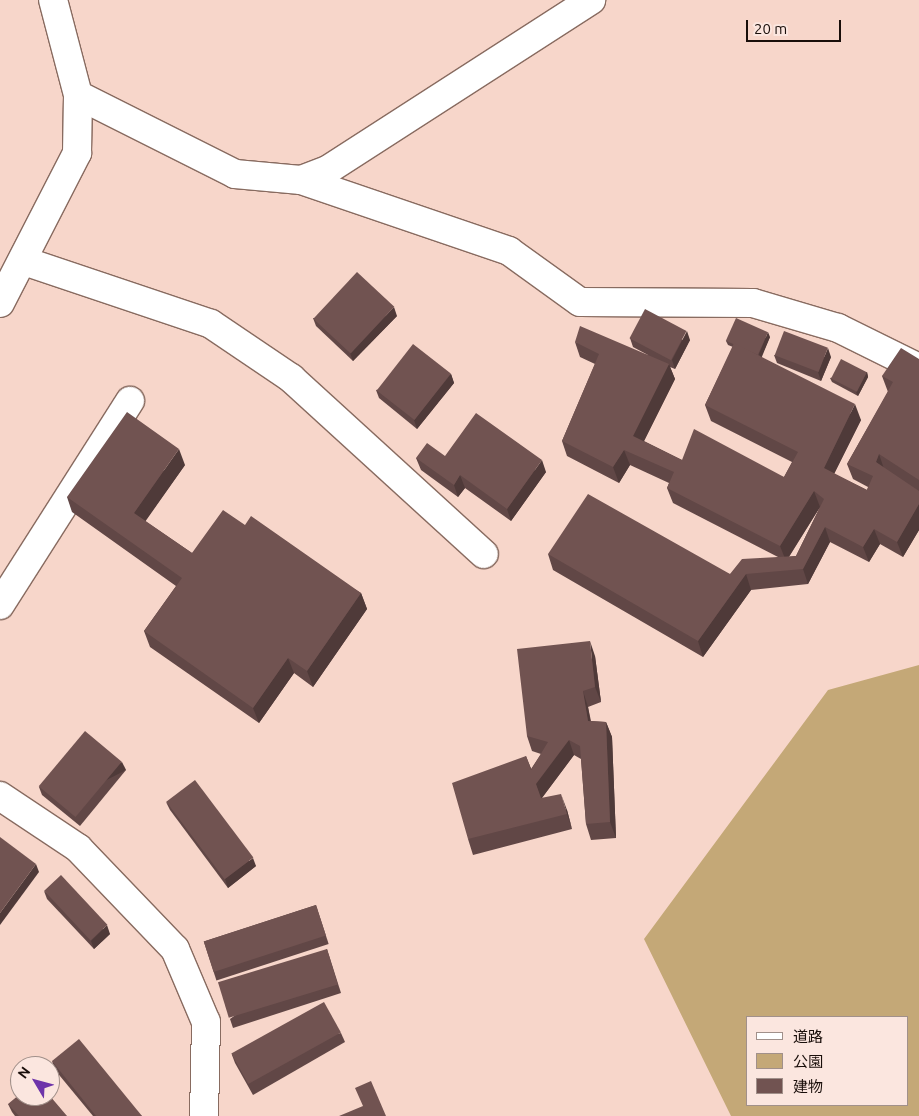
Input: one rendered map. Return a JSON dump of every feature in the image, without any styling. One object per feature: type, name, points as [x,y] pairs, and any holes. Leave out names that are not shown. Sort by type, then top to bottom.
[{"type":"street","points":[[301,180],[329,169],[591,0]]},
{"type":"street","points":[[0,302],[24,261],[77,153],[78,95],[50,1]]},
{"type":"street","points":[[78,95],[235,174],[301,180],[509,251],[580,302],[753,304],[838,328],[919,368]]},
{"type":"street","points":[[24,261],[211,324],[291,378],[484,554]]},
{"type":"street","points":[[0,605],[130,401]]},
{"type":"street","points":[[0,796],[78,848],[175,949],[206,1022],[204,1116]]},
{"type":"green space","points":[[919,665],[919,1116],[731,1116],[644,939],[828,690]]},
{"type":"building","points":[[357,272],[394,307],[351,354],[313,319]]},
{"type":"building","points":[[645,309],[686,331],[671,360],[630,338]]},
{"type":"building","points":[[736,318],[768,332],[758,355],[726,341]]},
{"type":"building","points":[[580,326],[669,364],[633,436],[682,460],[694,429],[784,477],[798,452],[705,405],[734,343],[855,404],[824,468],[867,490],[873,476],[847,464],[893,382],[882,376],[901,348],[919,359],[919,480],[879,454],[876,462],[919,491],[919,504],[897,542],[874,529],[863,547],[825,527],[803,569],[746,574],[698,641],[548,554],[588,494],[730,574],[742,559],[796,556],[824,499],[814,491],[780,546],[667,488],[674,472],[624,450],[613,467],[562,441],[599,354],[575,342]]},
{"type":"building","points":[[784,331],[828,348],[819,372],[775,355]]},
{"type":"building","points":[[413,344],[451,374],[415,420],[377,390]]},
{"type":"building","points":[[841,359],[867,372],[857,392],[831,379]]},
{"type":"building","points":[[127,412],[179,449],[134,513],[192,553],[223,510],[245,525],[251,516],[361,593],[307,671],[288,658],[253,708],[144,631],[182,578],[67,497]]},
{"type":"building","points":[[476,413],[542,460],[507,509],[460,475],[454,485],[416,458],[427,443],[445,456]]},
{"type":"building","points":[[590,641],[595,687],[583,691],[588,721],[606,722],[610,822],[586,824],[580,746],[569,740],[536,784],[541,798],[561,794],[567,814],[468,839],[452,783],[526,756],[531,770],[548,742],[527,736],[517,649]]},
{"type":"building","points":[[85,731],[122,762],[75,817],[39,786]]},
{"type":"building","points":[[195,780],[253,857],[225,879],[166,802]]},
{"type":"building","points":[[0,837],[36,864],[0,913]]},
{"type":"building","points":[[61,875],[107,925],[91,940],[44,891]]},
{"type":"building","points":[[316,905],[326,935],[214,972],[204,941]]},
{"type":"building","points":[[327,949],[338,984],[229,1018],[218,982]]},
{"type":"building","points":[[324,1002],[341,1033],[248,1084],[231,1053]]},
{"type":"building","points":[[79,1039],[142,1116],[96,1116],[60,1071],[60,1056],[58,1056]]},
{"type":"building","points":[[371,1081],[386,1116],[339,1116],[363,1106],[355,1088]]},
{"type":"building","points":[[10,1102],[10,1106],[58,1106],[67,1116],[19,1116],[8,1104]]}]
